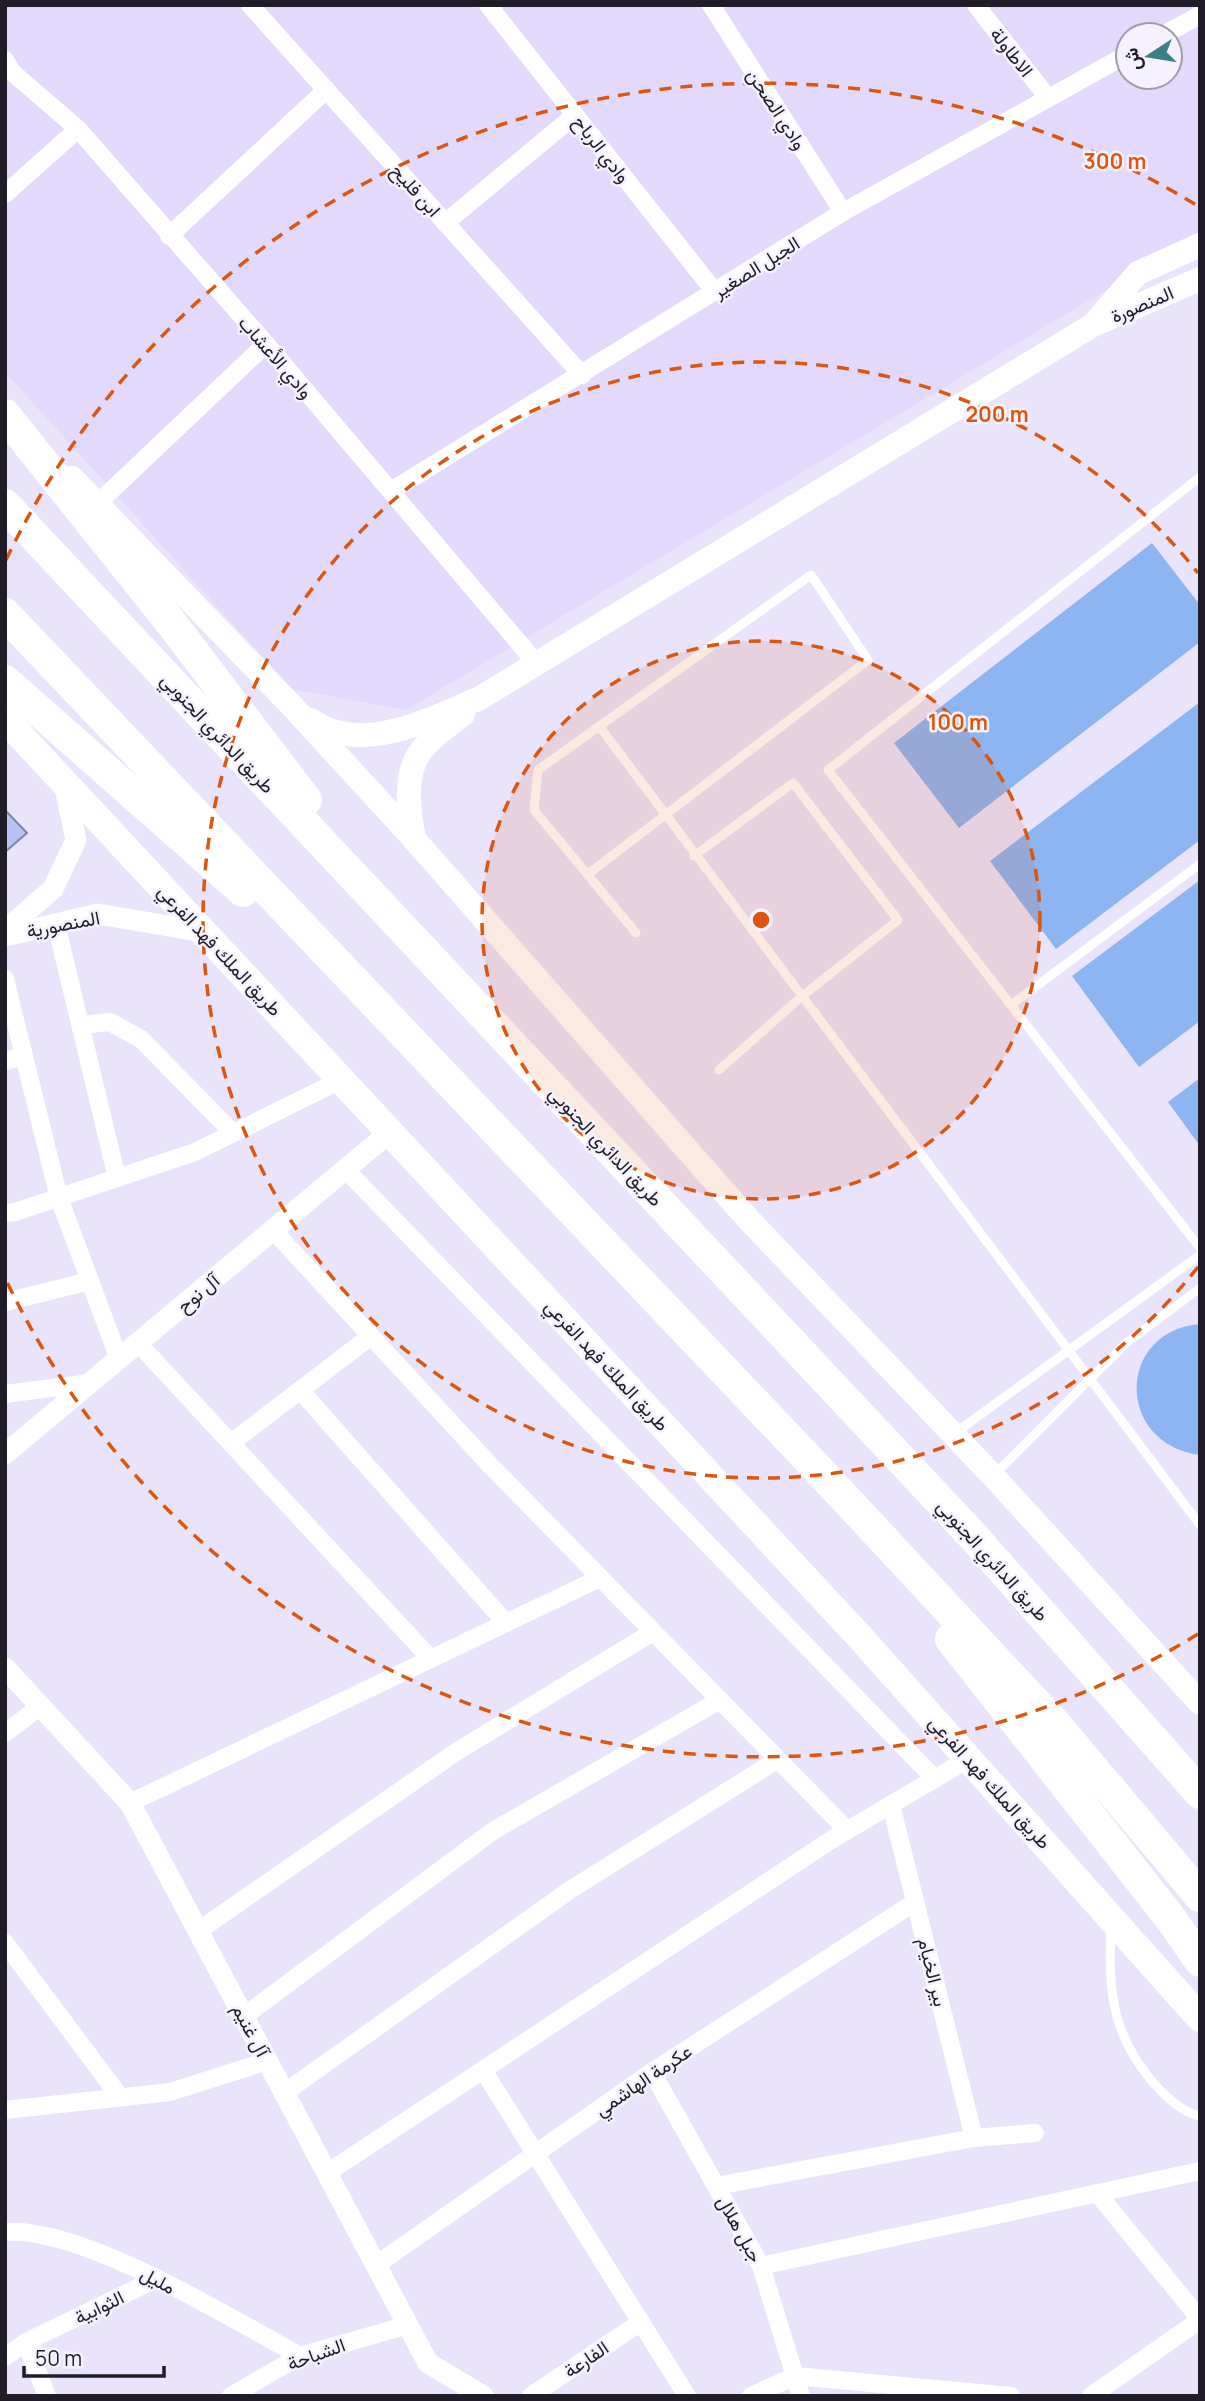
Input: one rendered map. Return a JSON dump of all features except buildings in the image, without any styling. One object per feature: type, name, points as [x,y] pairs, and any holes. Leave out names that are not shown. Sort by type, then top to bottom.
[{"type":"highway","points":[[5,415],[172,624],[289,780],[465,996]]},
{"type":"highway","name":"طريق الدائري الجنوبي","points":[[5,505],[953,1515],[1200,1793]]},
{"type":"highway","points":[[5,614],[814,1465],[1057,1726],[1200,1896]]},
{"type":"highway","points":[[5,681],[373,1003]]},
{"type":"highway","points":[[814,1465],[1163,1909],[1200,1961]]},
{"type":"highway","points":[[1052,1626],[1200,1771]]},
{"type":"main road","name":"المنصورة","points":[[1093,325],[1138,273],[1200,245]]},
{"type":"main road","name":"المنصورة","points":[[1093,325],[1200,279]]},
{"type":"main road","points":[[290,705],[326,731],[381,733],[410,728],[480,698],[1093,325]]},
{"type":"main road","points":[[5,410],[290,705],[414,839],[749,1220],[954,1434],[1200,1703]]},
{"type":"main road","points":[[414,839],[409,809],[410,780],[420,751],[480,698]]},
{"type":"main road","name":"طريق الملك فهد الفرعي","points":[[5,719],[970,1758],[1200,2018]]},
{"type":"street","name":"ابن فليح","points":[[250,5],[582,375]]},
{"type":"street","name":"وادي الرباح","points":[[488,5],[715,292]]},
{"type":"street","name":"وادي الصحن","points":[[710,5],[843,212]]},
{"type":"street","name":"الاطاولة","points":[[976,5],[1048,98]]},
{"type":"street","points":[[1184,24],[1200,15]]},
{"type":"street","name":"وادي الأعشاب","points":[[5,60],[12,72],[78,130],[266,344],[537,664]]},
{"type":"street","name":"الجبل الصغير","points":[[391,491],[843,212],[1114,62]]},
{"type":"street","points":[[169,236],[326,90]]},
{"type":"street","points":[[445,223],[575,116]]},
{"type":"street","points":[[5,194],[78,130]]},
{"type":"street","points":[[97,504],[266,344]]},
{"type":"street","points":[[5,930],[53,889],[76,840],[63,781]]},
{"type":"street","name":"المنصورية","points":[[5,936],[98,914],[204,932]]},
{"type":"street","points":[[56,923],[117,1178]]},
{"type":"street","points":[[5,979],[59,1198],[119,1359]]},
{"type":"street","points":[[81,1025],[110,1022],[141,1039],[233,1133]]},
{"type":"street","points":[[5,1061],[24,1056]]},
{"type":"street","points":[[5,1213],[59,1198],[195,1152],[341,1080]]},
{"type":"street","name":"آل نوح","points":[[5,1454],[390,1132]]},
{"type":"street","points":[[345,1169],[935,1779]]},
{"type":"street","points":[[273,1230],[600,1578],[847,1830]]},
{"type":"street","points":[[5,1302],[90,1281]]},
{"type":"street","points":[[231,1443],[371,1336]]},
{"type":"street","points":[[138,1343],[431,1659]]},
{"type":"street","points":[[5,1394],[90,1382]]},
{"type":"street","points":[[300,1390],[506,1623]]},
{"type":"street","points":[[130,1803],[600,1578]]},
{"type":"street","points":[[198,1931],[456,1752],[653,1632]]},
{"type":"street","name":"آل غنيم","points":[[5,1668],[130,1803],[428,2363],[483,2396]]},
{"type":"street","points":[[243,2017],[493,1831],[720,1700]]},
{"type":"street","points":[[5,1733],[41,1706]]},
{"type":"street","points":[[327,2173],[847,1830],[970,1758]]},
{"type":"street","points":[[284,2093],[570,1890],[778,1760]]},
{"type":"street","name":"بير الخيام","points":[[891,1805],[974,2138]]},
{"type":"street","name":"عكرمة الهاشمي","points":[[376,2264],[652,2072],[915,1902]]},
{"type":"street","points":[[5,1943],[120,2097]]},
{"type":"street","points":[[5,2110],[170,2092],[268,2062]]},
{"type":"street","points":[[482,2070],[687,2396]]},
{"type":"street","name":"جبل هلال","points":[[652,2072],[761,2266],[802,2396]]},
{"type":"street","points":[[716,2186],[974,2138],[1035,2133]]},
{"type":"street","points":[[761,2266],[1200,2171]]},
{"type":"street","points":[[1091,2396],[1200,2320],[1097,2193]]},
{"type":"street","name":"مليل","points":[[5,2232],[18,2231],[64,2241],[129,2265],[300,2356]]},
{"type":"street","name":"الثوابية","points":[[5,2357],[26,2342],[156,2279]]},
{"type":"street","name":"الفارعة","points":[[531,2396],[641,2322]]},
{"type":"street","name":"الشباحة","points":[[231,2396],[300,2356],[408,2325]]},
{"type":"street","points":[[26,2342],[47,2396]]},
{"type":"street","points":[[751,2396],[795,2376],[1010,2396]]},
{"type":"lane","points":[[1200,477],[828,769],[1200,1248]]},
{"type":"lane","points":[[588,874],[868,660],[811,575],[538,770],[534,810],[636,933]]},
{"type":"lane","points":[[599,726],[694,856],[1200,1525]]},
{"type":"lane","points":[[694,856],[793,783],[898,920],[801,997],[719,1070]]},
{"type":"lane","points":[[1011,1005],[1200,864]]},
{"type":"lane","points":[[954,1434],[1200,1255]]},
{"type":"lane","points":[[993,1476],[1125,1344],[1200,1288]]},
{"type":"lane","points":[[1112,1919],[1109,1975],[1119,2031],[1151,2080],[1175,2105],[1200,2116]]},
{"type":"shaded area","points":[[5,5],[1200,5],[1200,234],[406,710],[292,689],[5,372]]},
{"type":"water","points":[[1152,543],[1200,605],[1200,642],[959,828],[894,743]]},
{"type":"water","points":[[1200,702],[1200,840],[1056,949],[990,861]]},
{"type":"water","points":[[1200,880],[1200,1021],[1139,1067],[1072,976]]},
{"type":"water","points":[[1200,1078],[1200,1146],[1168,1102]]},
{"type":"water","points":[[1200,1324],[1200,1455],[1172,1446],[1152,1431],[1140,1411],[1137,1388],[1141,1366],[1153,1346],[1172,1331]]}]
